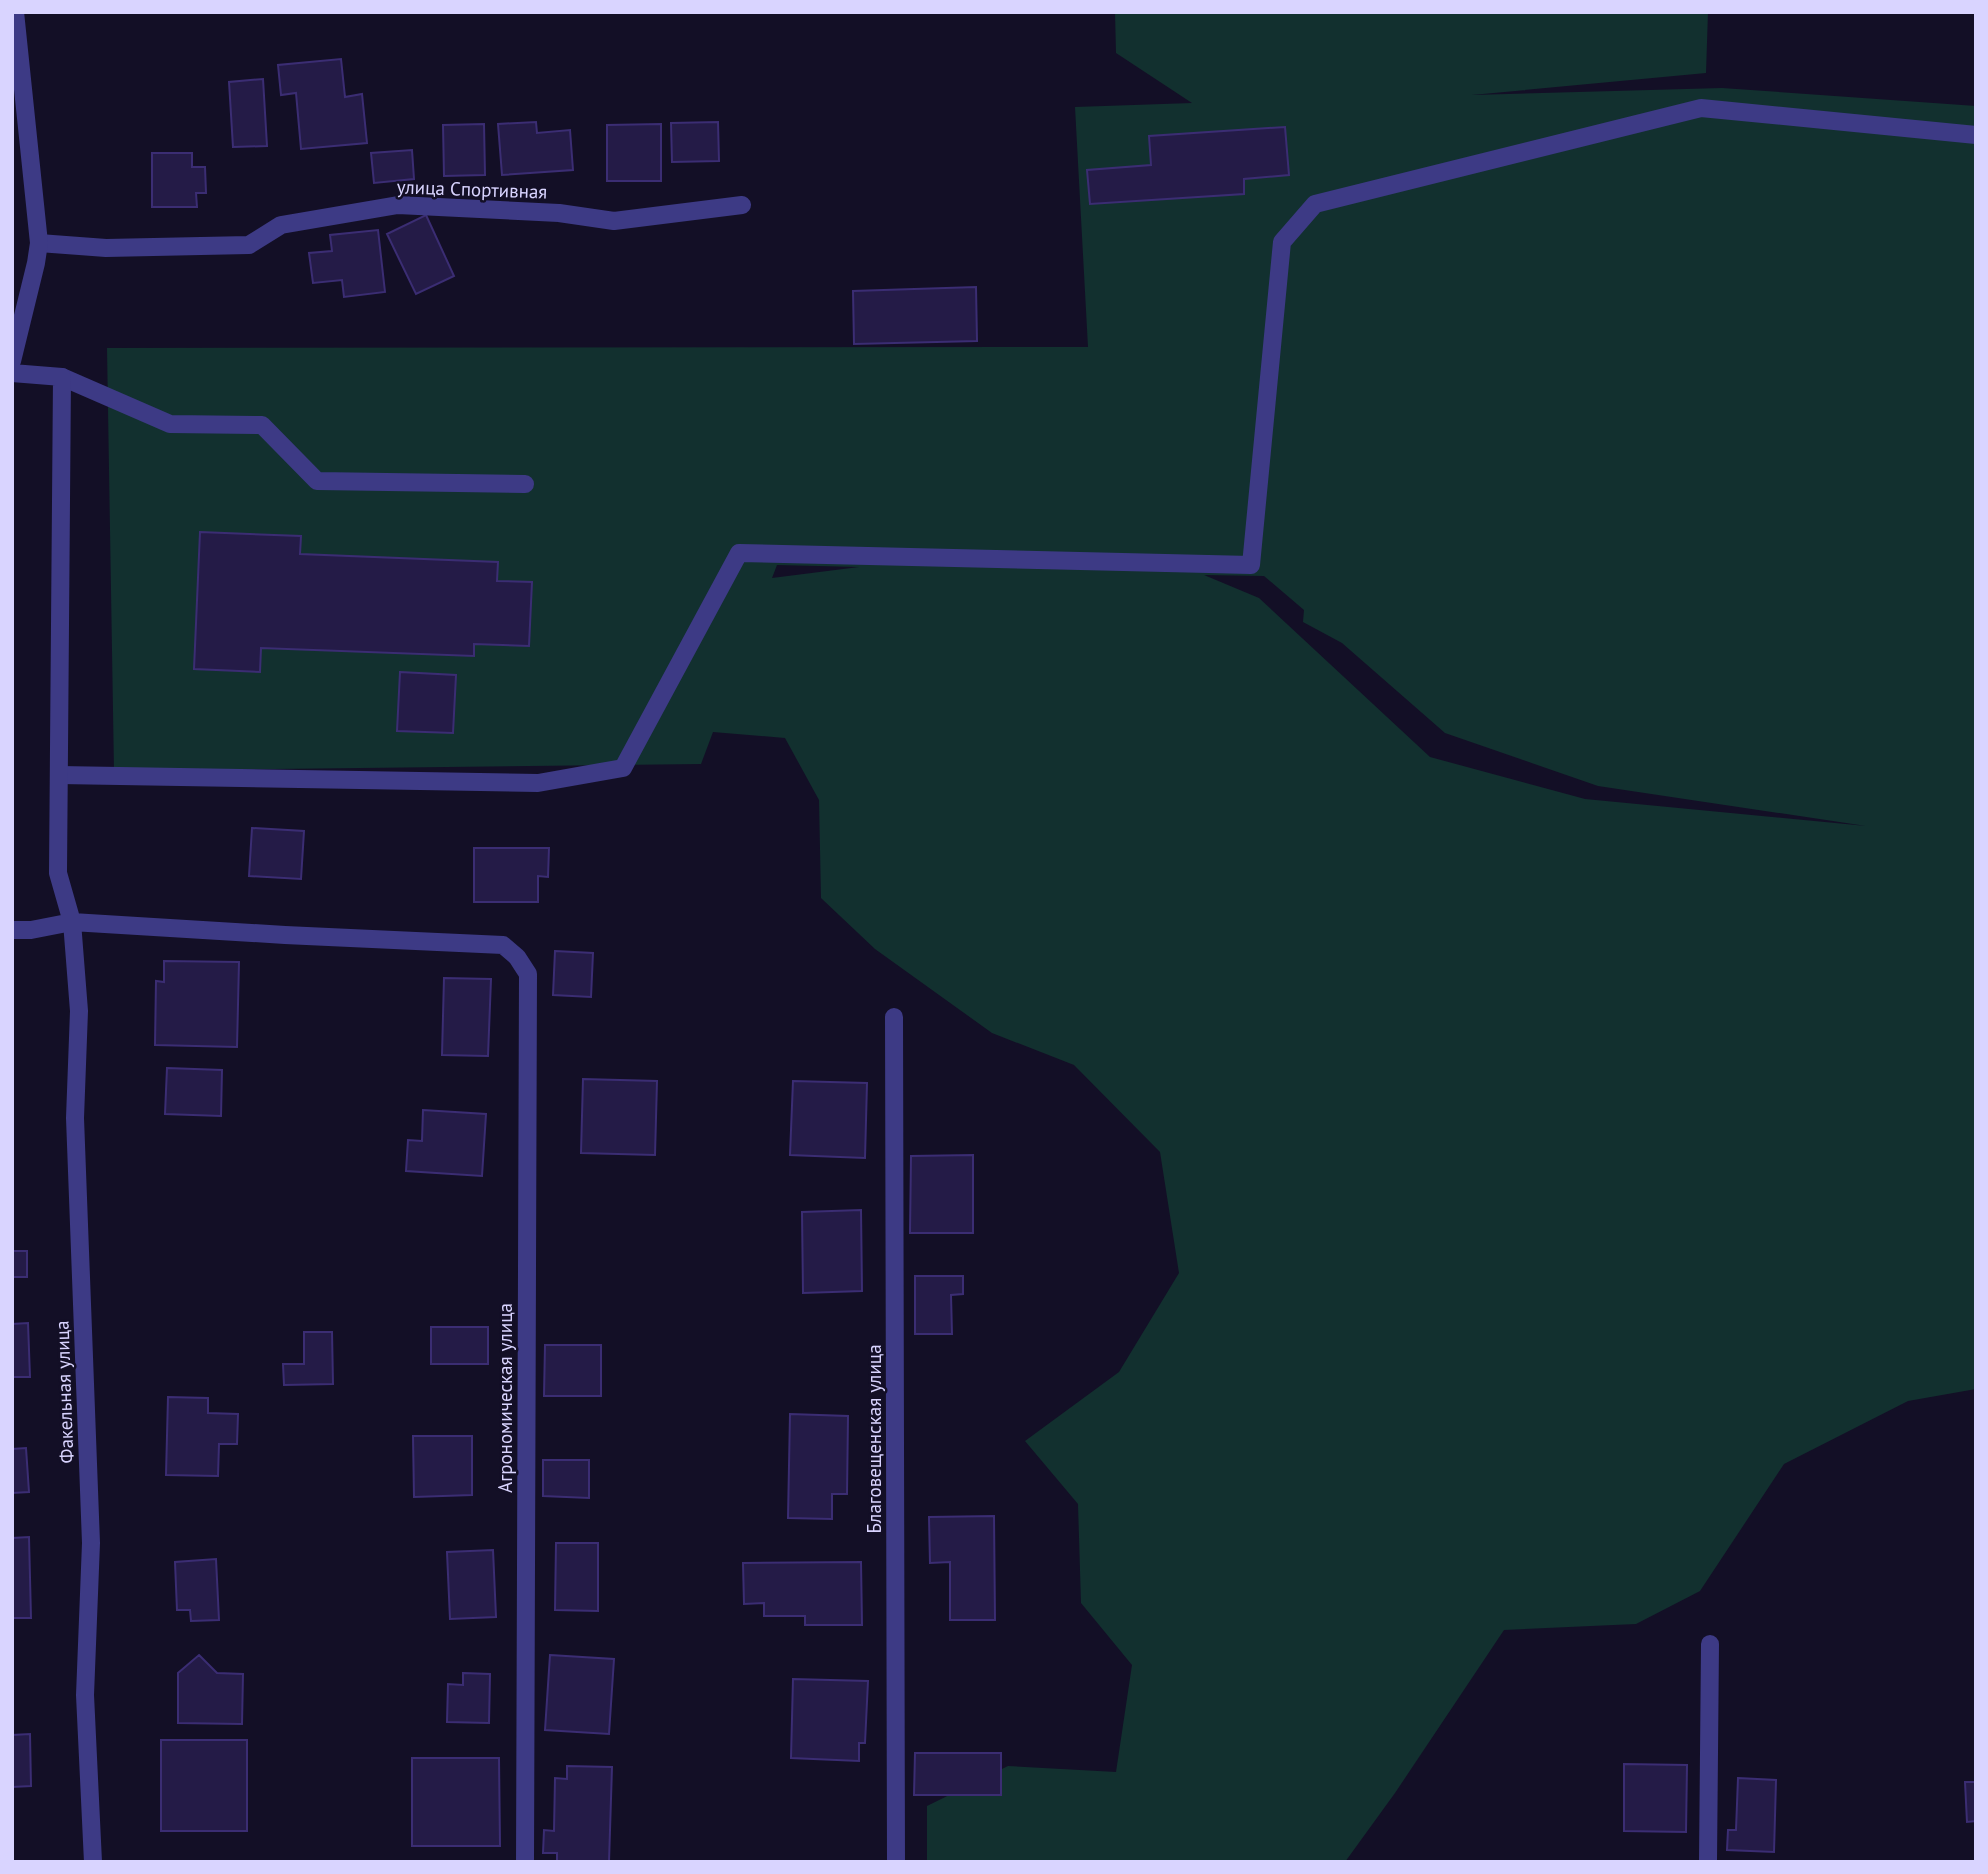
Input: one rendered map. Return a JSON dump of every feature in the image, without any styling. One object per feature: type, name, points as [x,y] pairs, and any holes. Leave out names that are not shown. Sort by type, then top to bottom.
[{"type":"street","points":[[12,361],[36,262],[38,243],[15,12]]},
{"type":"street","points":[[59,775],[538,783],[623,768],[739,553],[1251,565],[1282,242],[1315,204],[1701,108],[1976,135]]},
{"type":"street","name":"улица Спортивная","points":[[38,243],[106,248],[248,245],[281,225],[398,205],[559,213],[614,221],[742,205]]},
{"type":"street","points":[[12,373],[62,377],[170,424],[262,425],[317,481],[525,484]]},
{"type":"street","name":"Факельная улица","points":[[62,377],[58,873],[72,922],[79,1011],[75,1118],[91,1543],[85,1695],[93,1862]]},
{"type":"street","points":[[12,930],[31,930],[72,922]]},
{"type":"street","name":"Агрономическая улица","points":[[72,922],[285,935],[503,944],[517,957],[528,974],[525,1862]]},
{"type":"street","name":"Благовещенская улица","points":[[894,1017],[895,1862]]},
{"type":"street","points":[[1708,1862],[1710,1644]]},
{"type":"green space","points":[[1115,12],[1708,12],[1706,73],[1472,95],[1722,88],[1976,106],[1976,1389],[1908,1401],[1784,1464],[1700,1591],[1636,1624],[1504,1630],[1395,1793],[1345,1862],[927,1862],[927,1806],[1008,1766],[1116,1772],[1132,1665],[1081,1603],[1078,1504],[1025,1441],[1119,1372],[1179,1273],[1160,1152],[1074,1065],[992,1033],[875,949],[821,898],[819,800],[785,738],[713,732],[701,764],[114,771],[107,348],[1088,347],[1075,107],[1192,103],[1116,53]],"holes":[[[777,565],[859,567],[772,578]],[[1204,575],[1264,576],[1304,610],[1303,622],[1342,643],[1445,733],[1598,786],[1866,826],[1585,799],[1430,757],[1259,598]]]},
{"type":"building","points":[[341,59],[345,97],[362,94],[367,143],[301,149],[296,93],[281,95],[278,65]]},
{"type":"building","points":[[263,79],[267,146],[233,147],[229,82]]},
{"type":"building","points":[[536,122],[537,133],[570,130],[573,170],[502,175],[498,124]]},
{"type":"building","points":[[718,122],[719,161],[672,162],[671,123]]},
{"type":"building","points":[[484,124],[485,175],[444,176],[443,125]]},
{"type":"building","points":[[661,124],[661,181],[607,181],[607,125]]},
{"type":"building","points":[[1285,127],[1289,175],[1244,179],[1244,194],[1090,204],[1087,170],[1151,165],[1149,136]]},
{"type":"building","points":[[412,150],[414,179],[374,183],[371,153]]},
{"type":"building","points":[[152,153],[192,153],[192,167],[205,167],[206,193],[196,193],[197,207],[152,207]]},
{"type":"building","points":[[426,215],[454,276],[416,294],[387,234]]},
{"type":"building","points":[[378,230],[385,292],[344,297],[342,280],[313,283],[309,253],[332,251],[330,235]]},
{"type":"building","points":[[976,287],[977,341],[854,344],[853,291]]},
{"type":"building","points":[[200,532],[301,536],[300,554],[498,562],[497,581],[532,582],[529,646],[474,644],[474,656],[261,648],[260,672],[194,669]]},
{"type":"building","points":[[400,672],[456,675],[453,733],[397,731]]},
{"type":"building","points":[[252,828],[304,831],[301,879],[249,876]]},
{"type":"building","points":[[474,848],[549,848],[548,877],[538,876],[538,902],[474,902]]},
{"type":"building","points":[[555,951],[593,953],[591,997],[553,995]]},
{"type":"building","points":[[164,961],[239,962],[237,1047],[155,1045],[156,981],[164,982]]},
{"type":"building","points":[[444,978],[491,979],[488,1056],[442,1055]]},
{"type":"building","points":[[167,1068],[222,1070],[221,1116],[165,1114]]},
{"type":"building","points":[[583,1079],[657,1081],[655,1155],[581,1153]]},
{"type":"building","points":[[793,1081],[867,1083],[865,1158],[790,1155]]},
{"type":"building","points":[[423,1110],[486,1114],[482,1176],[406,1171],[408,1140],[422,1141]]},
{"type":"building","points":[[973,1155],[973,1233],[910,1233],[911,1156]]},
{"type":"building","points":[[861,1210],[862,1291],[803,1293],[802,1212]]},
{"type":"building","points":[[12,1251],[27,1251],[27,1277],[12,1277]]},
{"type":"building","points":[[915,1276],[963,1276],[963,1294],[951,1295],[952,1334],[915,1334]]},
{"type":"building","points":[[28,1323],[30,1377],[12,1377],[12,1324]]},
{"type":"building","points":[[431,1327],[488,1327],[488,1364],[431,1364]]},
{"type":"building","points":[[304,1332],[332,1332],[333,1384],[284,1385],[283,1364],[304,1364]]},
{"type":"building","points":[[545,1345],[601,1345],[601,1396],[544,1396]]},
{"type":"building","points":[[168,1397],[208,1398],[208,1413],[238,1414],[237,1444],[219,1444],[218,1476],[166,1475]]},
{"type":"building","points":[[790,1414],[848,1416],[847,1494],[832,1494],[832,1519],[788,1518]]},
{"type":"building","points":[[413,1436],[472,1436],[472,1495],[414,1497]]},
{"type":"building","points":[[26,1448],[29,1492],[12,1493],[12,1449]]},
{"type":"building","points":[[543,1460],[589,1460],[589,1498],[543,1496]]},
{"type":"building","points":[[994,1516],[995,1620],[950,1620],[950,1562],[930,1563],[929,1517]]},
{"type":"building","points":[[29,1537],[31,1618],[12,1618],[12,1538]]},
{"type":"building","points":[[556,1543],[598,1543],[598,1611],[555,1610]]},
{"type":"building","points":[[493,1550],[496,1617],[450,1619],[447,1552]]},
{"type":"building","points":[[216,1559],[219,1620],[191,1621],[190,1610],[177,1610],[175,1562]]},
{"type":"building","points":[[861,1562],[862,1625],[805,1625],[805,1616],[764,1616],[764,1603],[744,1604],[743,1563]]},
{"type":"building","points":[[199,1655],[217,1673],[243,1674],[242,1724],[178,1723],[178,1673]]},
{"type":"building","points":[[550,1655],[614,1659],[609,1734],[545,1730]]},
{"type":"building","points":[[463,1673],[490,1674],[489,1723],[447,1722],[448,1684],[463,1685]]},
{"type":"building","points":[[793,1679],[868,1681],[865,1743],[859,1743],[859,1761],[791,1758]]},
{"type":"building","points":[[30,1734],[31,1786],[12,1787],[12,1735]]},
{"type":"building","points":[[161,1740],[247,1740],[247,1831],[161,1831]]},
{"type":"building","points":[[915,1753],[1001,1753],[1001,1795],[914,1795]]},
{"type":"building","points":[[412,1758],[499,1758],[500,1846],[412,1846]]},
{"type":"building","points":[[1624,1764],[1687,1765],[1686,1832],[1624,1831]]},
{"type":"building","points":[[567,1766],[612,1767],[609,1862],[557,1862],[557,1853],[543,1853],[544,1830],[554,1831],[555,1778],[567,1779]]},
{"type":"building","points":[[1738,1778],[1776,1780],[1774,1852],[1727,1850],[1728,1830],[1736,1830]]},
{"type":"building","points":[[1965,1782],[1976,1782],[1976,1821],[1967,1822]]}]
